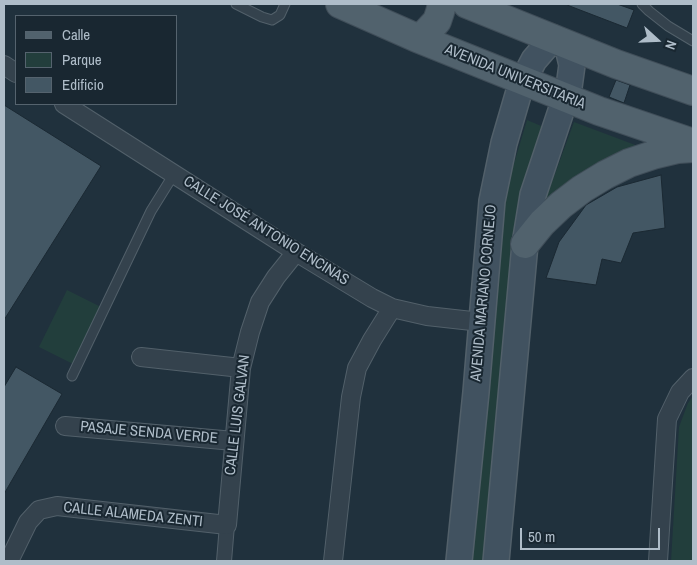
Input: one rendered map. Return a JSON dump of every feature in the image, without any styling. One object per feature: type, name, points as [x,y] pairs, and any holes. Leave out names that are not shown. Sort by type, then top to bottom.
[{"type":"main road","name":"AVENIDA UNIVERSITARIA","points":[[340,4],[417,38],[599,111],[693,143]]},
{"type":"main road","points":[[417,38],[425,34],[437,21],[442,4]]},
{"type":"main road","points":[[467,4],[616,64],[693,90]]},
{"type":"main road","points":[[496,561],[525,244],[533,195],[572,75],[572,64],[560,41]]},
{"type":"main road","name":"AVENIDA MARIANO CORNEJO","points":[[459,561],[492,201],[504,143],[523,81],[534,60],[560,41]]},
{"type":"main road","points":[[525,244],[561,205],[604,175],[628,163],[653,155],[678,149],[693,148]]},
{"type":"street","points":[[4,65],[15,72]]},
{"type":"street","name":"CALLE JOSÉ ANTONIO ENCINAS","points":[[66,105],[296,252],[372,298],[392,308],[427,316],[481,322]]},
{"type":"street","name":"CALLE LUIS GALVAN","points":[[224,561],[241,368],[260,302],[276,277],[296,252]]},
{"type":"street","points":[[334,561],[352,397],[357,368],[392,308]]},
{"type":"street","points":[[140,357],[241,368]]},
{"type":"street","points":[[658,561],[667,419],[680,392],[693,378]]},
{"type":"street","name":"PASAJE SENDA VERDE","points":[[65,426],[234,441]]},
{"type":"street","name":"CALLE ALAMEDA ZENTI","points":[[9,561],[28,522],[39,510],[57,506],[227,525]]},
{"type":"lane","points":[[236,4],[272,20],[280,15],[285,4]]},
{"type":"lane","points":[[642,4],[668,26],[693,41]]},
{"type":"lane","points":[[72,376],[151,211],[174,174]]},
{"type":"green space","points":[[527,120],[546,128],[487,561],[469,561],[501,207]]},
{"type":"green space","points":[[574,122],[646,149],[540,217],[545,201]]},
{"type":"green space","points":[[67,290],[109,311],[81,368],[39,347]]},
{"type":"green space","points":[[693,396],[693,561],[671,561],[679,427],[688,403]]},
{"type":"building","points":[[567,4],[617,4],[634,10],[627,28]]},
{"type":"building","points":[[616,80],[630,85],[624,103],[609,97]]},
{"type":"building","points":[[4,105],[101,166],[4,320]]},
{"type":"building","points":[[661,175],[665,228],[633,233],[621,263],[602,259],[596,285],[546,278],[559,242],[586,205],[617,187]]},
{"type":"building","points":[[16,367],[62,394],[4,494],[4,387]]}]
